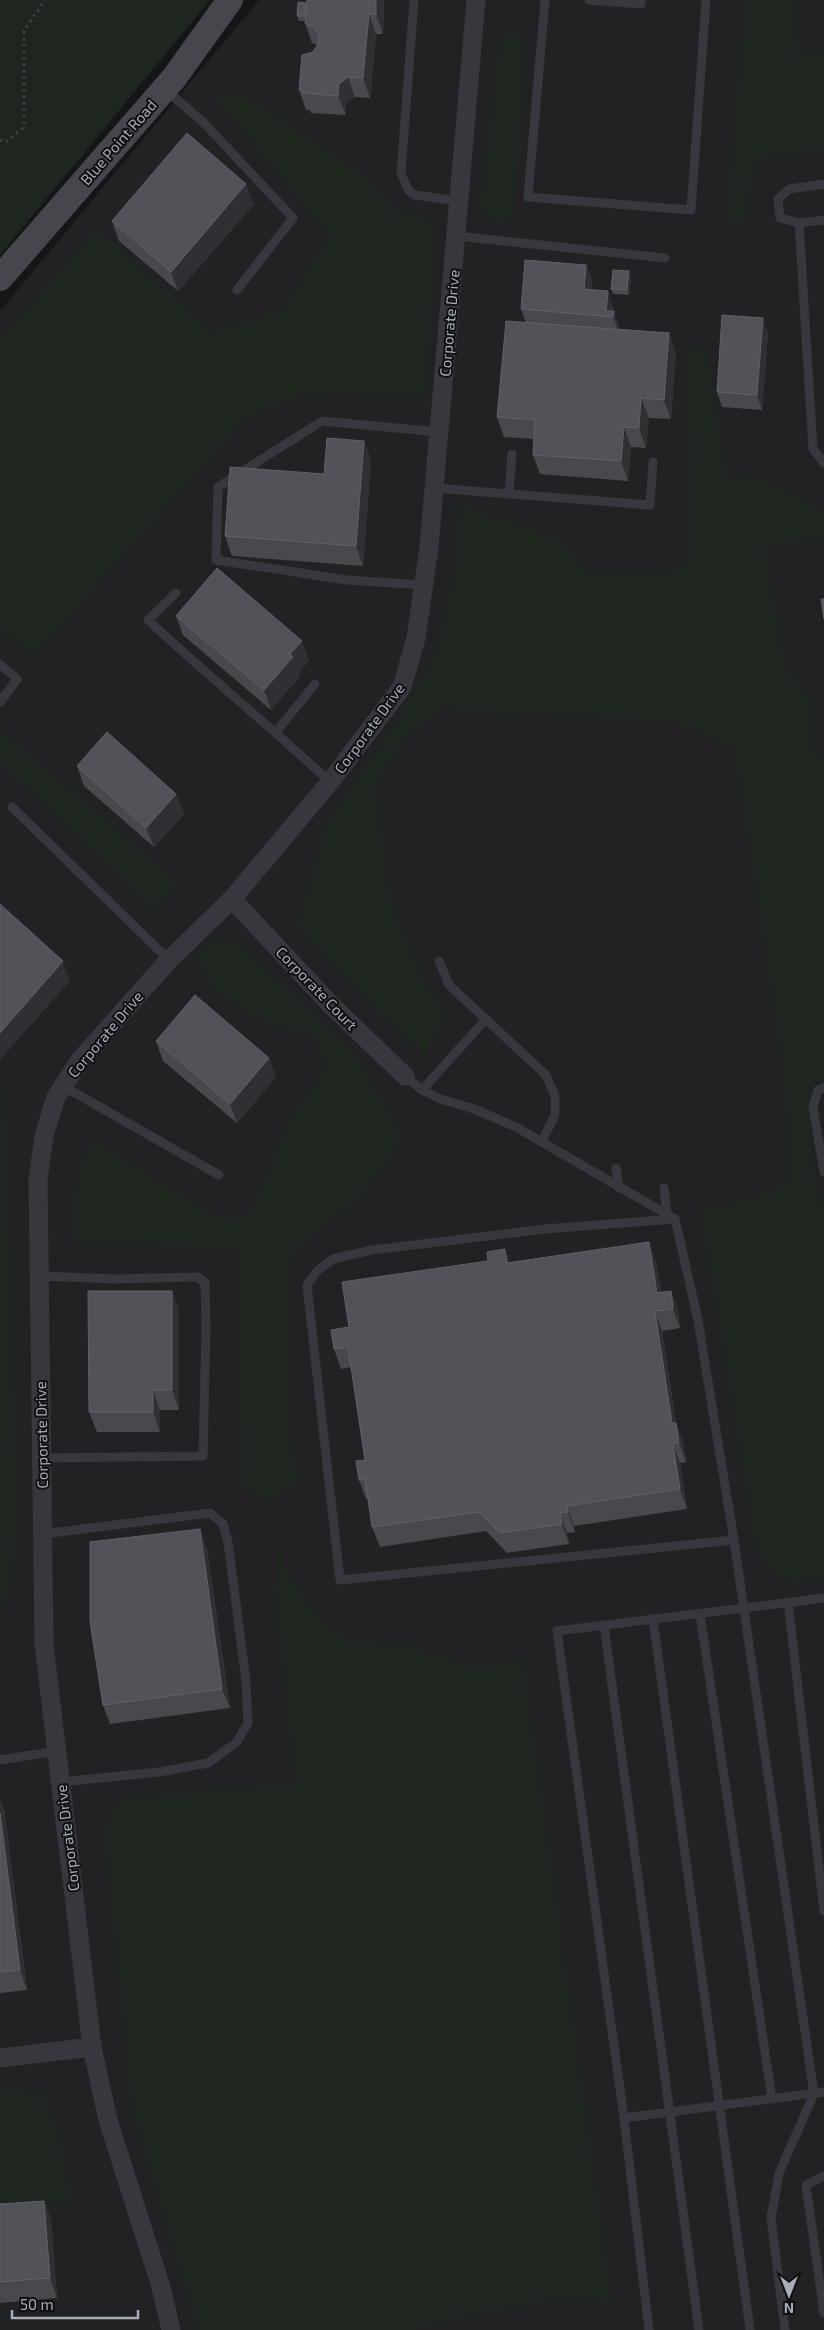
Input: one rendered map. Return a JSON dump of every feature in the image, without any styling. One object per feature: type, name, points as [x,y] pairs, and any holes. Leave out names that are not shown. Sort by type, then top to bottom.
[{"type":"street","name":"Blue Point Road","points":[[0,278],[165,88],[230,0]]},
{"type":"street","name":"Corporate Drive","points":[[171,2330],[161,2287],[108,2120],[92,2047],[44,1644],[38,1179],[44,1136],[56,1097],[80,1060],[169,960],[232,899],[330,782],[402,687],[416,638],[424,585],[476,0]]},
{"type":"street","name":"Corporate Court","points":[[232,899],[332,1006],[405,1076]]},
{"type":"street","points":[[0,2058],[92,2047]]},
{"type":"lane","points":[[414,0],[401,173],[409,191],[415,195],[432,199],[459,201]]},
{"type":"lane","points":[[545,0],[528,196],[691,210],[706,0]]},
{"type":"lane","points":[[589,0],[641,4],[641,0]]},
{"type":"lane","points":[[165,88],[204,124],[293,218],[237,290]]},
{"type":"lane","points":[[824,184],[789,189],[778,199],[780,218],[799,223],[824,220]]},
{"type":"lane","points":[[799,223],[813,449],[824,463]]},
{"type":"lane","points":[[456,236],[665,258]]},
{"type":"lane","points":[[424,585],[347,580],[216,560],[218,487],[322,421],[439,432]]},
{"type":"lane","points":[[508,494],[512,454]]},
{"type":"lane","points":[[434,488],[650,506],[654,462]]},
{"type":"lane","points":[[176,593],[148,620],[186,656],[276,732],[330,782]]},
{"type":"lane","points":[[0,664],[17,679],[0,702]]},
{"type":"lane","points":[[276,732],[315,684]]},
{"type":"lane","points":[[12,807],[169,960]]},
{"type":"lane","points":[[438,961],[449,985],[546,1075],[555,1096],[555,1115],[542,1142]]},
{"type":"lane","points":[[422,1090],[486,1019]]},
{"type":"lane","points":[[405,1076],[422,1090],[440,1099],[474,1109],[516,1127],[671,1217]]},
{"type":"lane","points":[[63,1086],[219,1175]]},
{"type":"lane","points":[[824,1088],[818,1090],[813,1107],[824,1172]]},
{"type":"lane","points":[[616,1168],[619,1188]]},
{"type":"lane","points":[[664,1188],[698,1320],[734,1540],[814,2094],[780,2173],[771,2218],[785,2330]]},
{"type":"lane","points":[[671,1217],[545,1229],[372,1250],[333,1259],[317,1271],[307,1285],[340,1580],[734,1540]]},
{"type":"lane","points":[[38,1276],[116,1279],[198,1277],[205,1283],[206,1325],[202,1456],[41,1458]]},
{"type":"lane","points":[[42,1534],[210,1512],[222,1524],[228,1542],[246,1681],[248,1723],[236,1743],[208,1763],[159,1772],[61,1782]]},
{"type":"lane","points":[[649,2330],[624,2118],[557,1631],[824,1598]]},
{"type":"lane","points":[[788,1602],[824,1911]]},
{"type":"lane","points":[[700,1614],[772,2100]]},
{"type":"lane","points":[[653,1620],[750,2330]]},
{"type":"lane","points":[[604,1625],[699,2330]]},
{"type":"lane","points":[[0,1760],[57,1751]]},
{"type":"lane","points":[[624,2118],[824,2092]]},
{"type":"lane","points":[[824,2176],[806,2186],[824,2314]]},
{"type":"path","points":[[0,140],[6,142],[24,126],[24,31],[45,0]]},
{"type":"shaded area","points":[[0,0],[210,0],[0,255]]},
{"type":"shaded area","points":[[259,0],[824,0],[824,2330],[0,2330],[0,311]]},
{"type":"shaded area","points":[[747,0],[794,0],[798,55],[824,52],[824,149],[756,159],[743,221],[726,223]]},
{"type":"shaded area","points":[[518,29],[524,59],[514,213],[507,223],[492,220],[481,205],[501,37]]},
{"type":"shaded area","points":[[215,96],[243,96],[355,168],[397,211],[435,223],[426,395],[306,392],[244,420],[33,656],[0,627],[0,340],[96,229],[213,333],[284,309],[329,235]]},
{"type":"shaded area","points":[[706,350],[728,481],[753,476],[824,511],[824,537],[765,546],[784,666],[812,702],[811,756],[824,756],[824,1079],[808,1088],[812,1160],[824,1221],[824,1577],[792,1582],[769,1570],[756,1544],[701,1209],[744,1201],[790,1182],[786,1083],[735,747],[672,721],[443,708],[403,740],[375,786],[390,899],[422,980],[446,1013],[426,1057],[382,1016],[298,927],[326,824],[389,734],[435,657],[456,570],[460,504],[557,538],[589,573],[667,573],[691,559],[689,351]]},
{"type":"shaded area","points":[[2,731],[180,884],[155,909],[0,762],[0,734]]},
{"type":"shaded area","points":[[214,940],[241,946],[354,1053],[403,1139],[363,1193],[290,1255],[288,1439],[300,1482],[270,1501],[242,1487],[241,1249],[76,1241],[71,1217],[75,1191],[92,1140],[223,1220],[249,1215],[292,1116],[328,1068],[314,1036],[260,1020],[214,990],[195,955]]},
{"type":"shaded area","points":[[0,1080],[4,1092],[17,1533],[8,1590],[0,1613]]},
{"type":"shaded area","points":[[277,1558],[317,1616],[349,1641],[413,1646],[467,1665],[491,1667],[523,1661],[612,2304],[577,2295],[417,2327],[416,2330],[199,2330],[132,2108],[105,1833],[118,1799],[296,1784],[275,1592]]},
{"type":"shaded area","points":[[0,2089],[43,2093],[60,2135],[73,2205],[0,2204]]},
{"type":"building","points":[[307,0],[376,0],[376,14],[369,14],[363,78],[348,77],[339,84],[338,96],[303,93],[304,91],[299,90],[302,55],[313,52],[318,44],[319,35],[314,28],[305,23]]},
{"type":"building","points":[[298,2],[306,3],[305,16],[297,16]]},
{"type":"building","points":[[187,133],[246,184],[171,272],[112,221]]},
{"type":"building","points":[[525,260],[586,265],[584,289],[608,291],[606,311],[614,311],[613,317],[521,309]]},
{"type":"building","points":[[613,270],[629,271],[627,290],[611,289]]},
{"type":"building","points":[[722,315],[763,318],[757,395],[717,392]]},
{"type":"building","points":[[506,321],[669,333],[664,400],[641,398],[639,428],[624,427],[621,461],[533,455],[535,420],[497,417]]},
{"type":"building","points":[[327,438],[364,441],[356,546],[225,536],[230,467],[324,474]]},
{"type":"building","points":[[217,568],[302,641],[290,654],[293,657],[264,690],[176,616]]},
{"type":"building","points":[[821,599],[824,599],[824,619]]},
{"type":"building","points":[[107,732],[176,794],[146,828],[77,766]]},
{"type":"building","points":[[0,904],[63,961],[0,1033]]},
{"type":"building","points":[[195,995],[269,1058],[230,1104],[156,1041]]},
{"type":"building","points":[[649,1242],[657,1293],[671,1291],[673,1309],[655,1311],[672,1423],[676,1423],[679,1443],[673,1444],[680,1489],[567,1506],[568,1512],[560,1513],[562,1524],[500,1533],[479,1512],[372,1527],[365,1479],[359,1480],[356,1461],[365,1460],[348,1347],[334,1349],[331,1330],[349,1327],[342,1282],[488,1261],[487,1252],[505,1249],[507,1263]]},
{"type":"building","points":[[88,1291],[172,1291],[172,1390],[153,1390],[153,1412],[89,1412]]},
{"type":"building","points":[[200,1529],[222,1689],[103,1705],[90,1622],[90,1542]]},
{"type":"building","points":[[0,1813],[20,1970],[0,1972]]},
{"type":"building","points":[[44,2201],[50,2278],[0,2282],[0,2204]]}]
